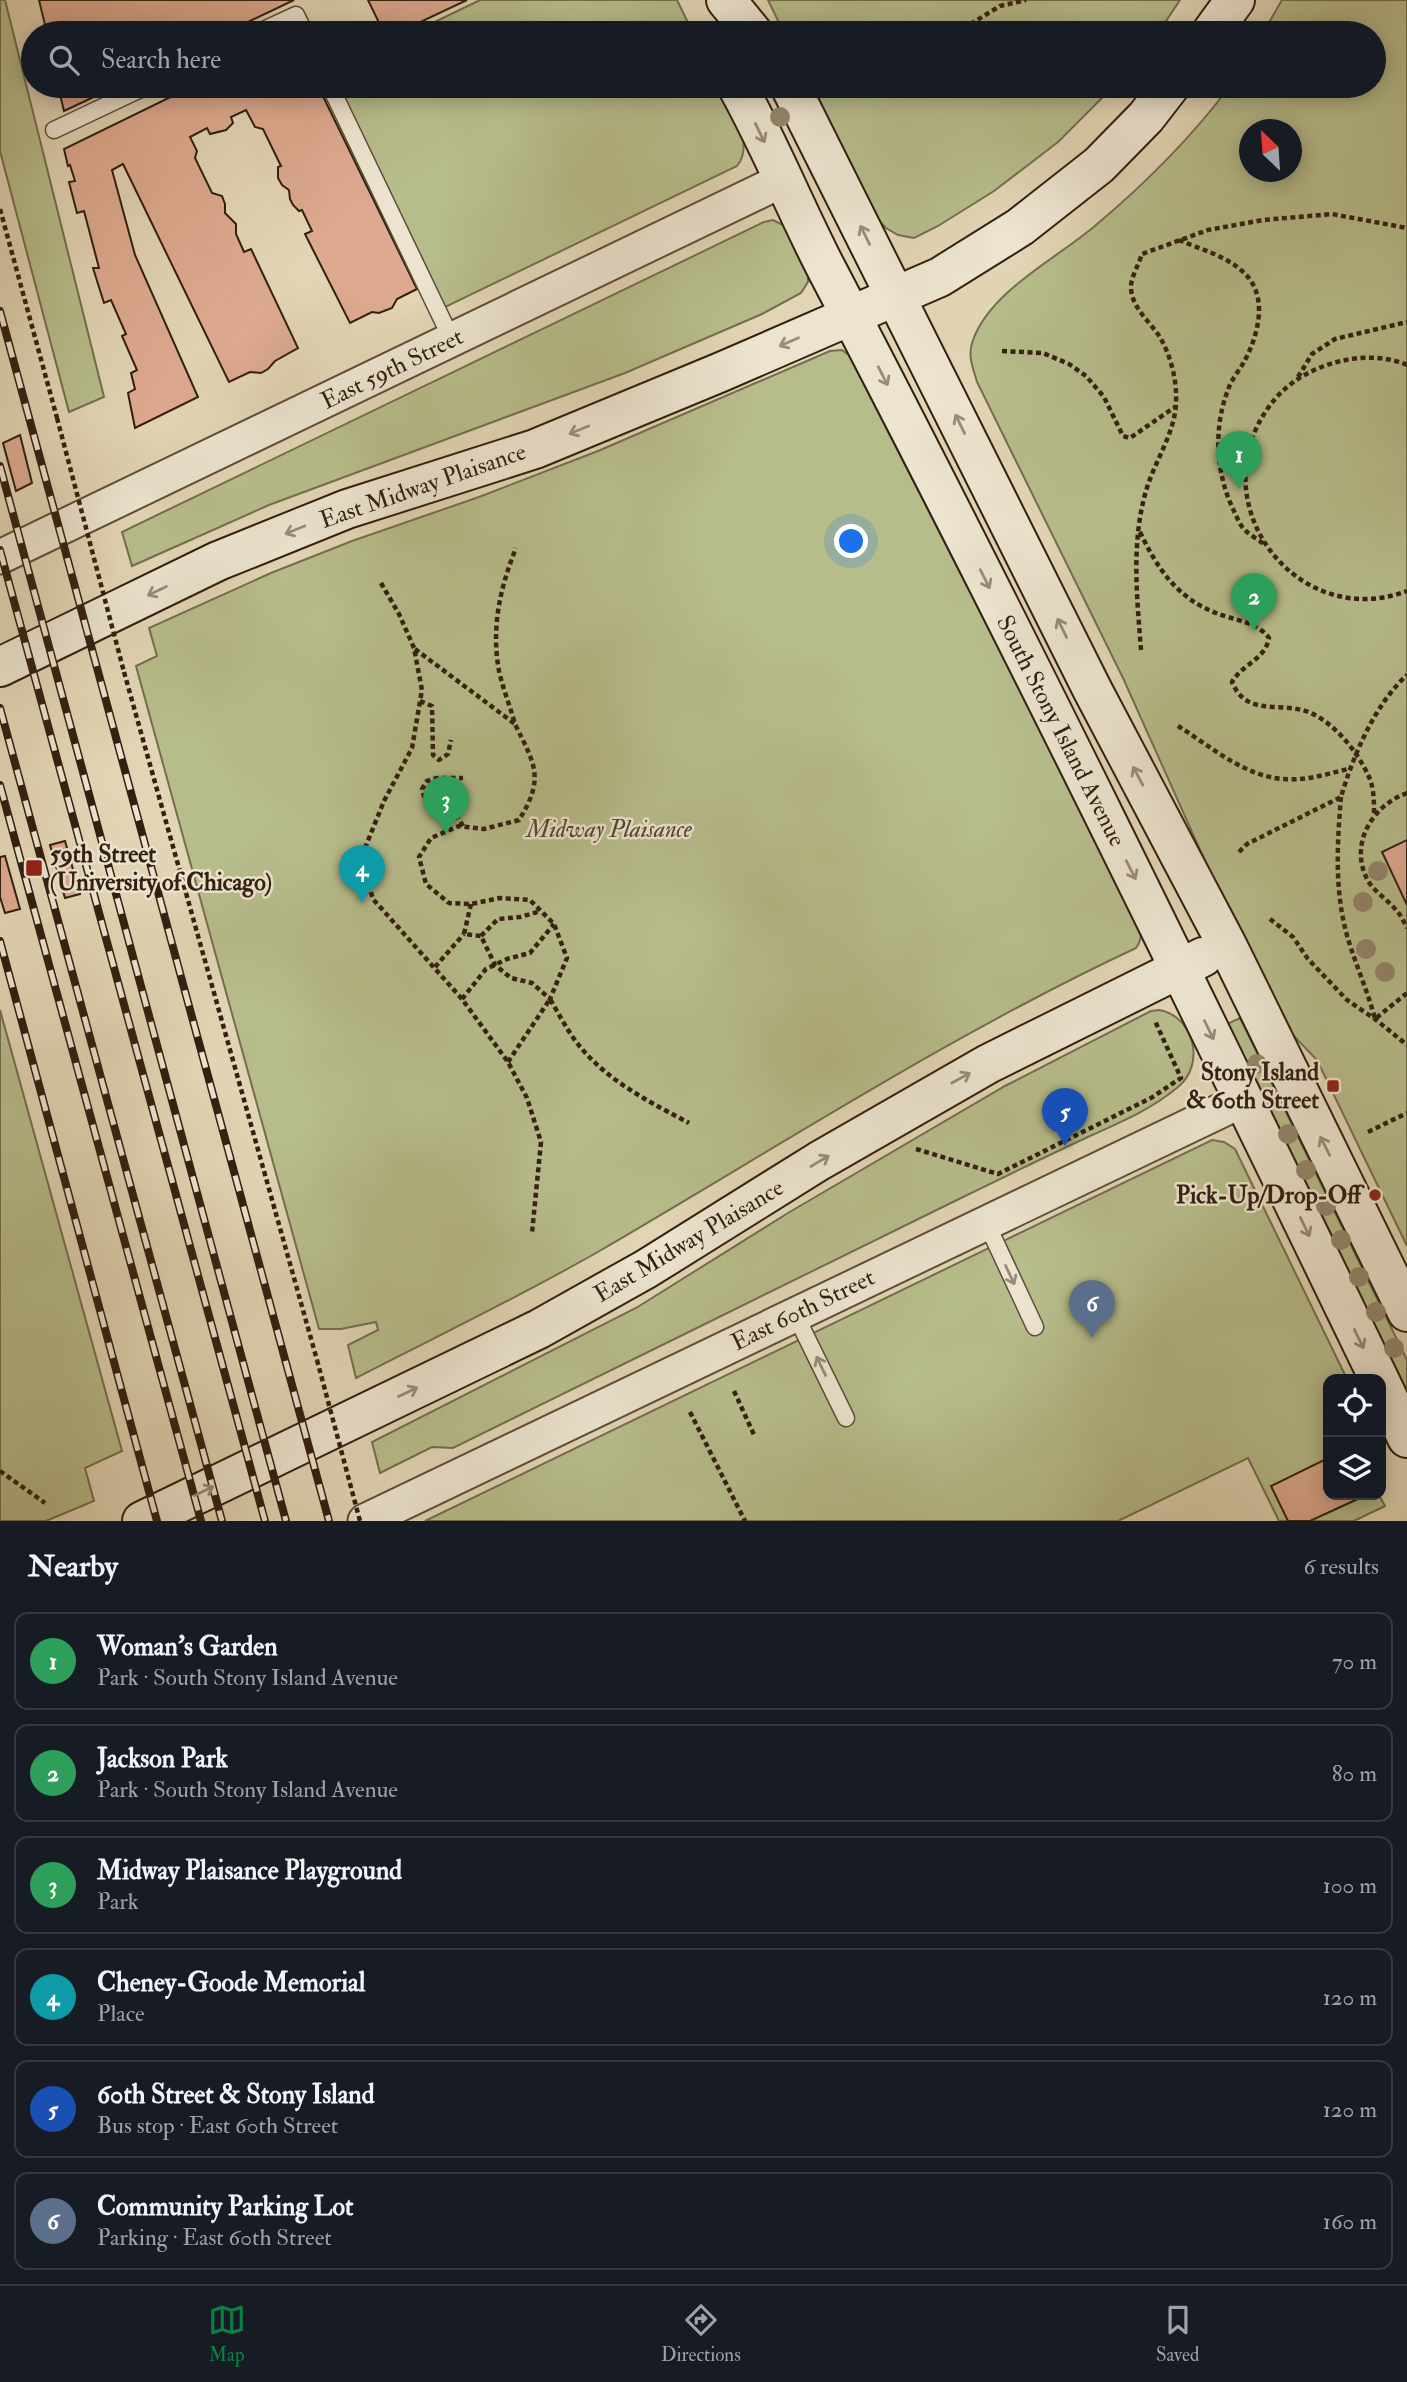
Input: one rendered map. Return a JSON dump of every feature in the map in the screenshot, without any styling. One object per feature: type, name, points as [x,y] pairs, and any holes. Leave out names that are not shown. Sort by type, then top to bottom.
[{"type":"main road","points":[[718,0],[722,21]]},
{"type":"main road","points":[[726,0],[743,21]]},
{"type":"main road","points":[[1220,21],[1235,0]]},
{"type":"main road","name":"South Stony Island Avenue","points":[[743,98],[1179,969],[1377,1374]]},
{"type":"main road","name":"South Stony Island Avenue","points":[[796,98],[1092,689],[1227,945],[1407,1312]]},
{"type":"main road","name":"East Midway Plaisance","points":[[0,667],[218,561],[347,509],[535,449],[940,277],[1020,226],[1099,165],[1161,98]]},
{"type":"main road","name":"East Midway Plaisance","points":[[142,1521],[539,1329],[646,1269],[819,1161],[956,1082],[1227,945]]},
{"type":"main road","name":"South Stony Island Avenue","points":[[1386,1394],[1407,1438]]},
{"type":"street","name":"East 59th Street","points":[[0,557],[783,180]]},
{"type":"street","name":"East 60th Street","points":[[363,1521],[1243,1100]]},
{"type":"lane","points":[[283,21],[296,15],[299,21]]},
{"type":"lane","points":[[54,130],[121,98]]},
{"type":"lane","points":[[336,98],[452,340]]},
{"type":"lane","points":[[986,1222],[1035,1327]]},
{"type":"lane","points":[[795,1314],[846,1418]]},
{"type":"path","points":[[976,21],[1006,0]]},
{"type":"path","points":[[1000,6],[1026,0]]},
{"type":"path","points":[[0,209],[124,672],[363,1521]]},
{"type":"path","points":[[1141,650],[1136,592],[1140,530],[1146,491],[1173,424],[1176,395],[1171,366],[1160,338],[1140,314],[1131,288],[1142,254],[1208,230],[1263,220],[1332,214],[1407,228]]},
{"type":"path","points":[[1178,240],[1232,262],[1248,277],[1257,291],[1259,313],[1255,336],[1228,389],[1220,419],[1218,443],[1220,468],[1229,500],[1242,527],[1267,547],[1287,569],[1305,582],[1327,592],[1349,597],[1373,598],[1407,590]]},
{"type":"path","points":[[1295,381],[1312,354],[1335,339],[1407,322]]},
{"type":"path","points":[[1002,351],[1042,353],[1069,364],[1086,376],[1104,397],[1123,436],[1130,438],[1175,406]]},
{"type":"path","points":[[1267,547],[1258,533],[1245,489],[1250,443],[1259,421],[1272,402],[1308,372],[1330,363],[1354,358],[1378,359],[1407,365]]},
{"type":"path","points":[[1140,530],[1153,559],[1169,582],[1187,598],[1214,612],[1264,630],[1269,638],[1267,647],[1259,658],[1237,673],[1232,682],[1236,692],[1246,702],[1264,707],[1305,710],[1329,724],[1355,753],[1369,778],[1374,798],[1374,814]]},
{"type":"path","points":[[508,1062],[550,999],[567,958],[554,924],[530,900],[500,898],[471,904],[449,902],[426,884],[419,857],[431,838],[459,826],[484,829],[519,820],[532,798],[536,777],[532,759],[515,724],[499,670],[496,619],[502,581],[516,548]]},
{"type":"path","points":[[381,583],[414,648],[422,690],[412,748],[384,801],[360,859],[373,899],[462,999],[508,1062],[527,1098],[541,1142],[532,1233]]},
{"type":"path","points":[[414,648],[515,724]]},
{"type":"path","points":[[1375,1019],[1348,940],[1340,903],[1337,841],[1340,797],[1355,753],[1381,708],[1407,675]]},
{"type":"path","points":[[420,701],[432,706],[433,755],[439,760],[449,754],[452,740]]},
{"type":"path","points":[[1178,726],[1254,772],[1283,779],[1310,778],[1349,768]]},
{"type":"path","points":[[463,778],[438,778],[427,781],[422,789],[425,800],[432,805],[446,805],[463,827]]},
{"type":"path","points":[[1407,793],[1386,803],[1374,814],[1360,848],[1361,864],[1367,881],[1398,911],[1407,928]]},
{"type":"path","points":[[1239,852],[1247,844],[1340,797]]},
{"type":"path","points":[[434,968],[464,934],[471,904]]},
{"type":"path","points":[[481,936],[498,919],[541,911]]},
{"type":"path","points":[[1269,919],[1293,937],[1308,959],[1347,1000],[1407,1045]]},
{"type":"path","points":[[462,999],[486,969],[507,959],[530,953],[554,924]]},
{"type":"path","points":[[464,934],[481,936]]},
{"type":"path","points":[[481,936],[495,965],[511,978],[532,984],[550,999],[573,1038],[603,1070],[635,1094],[689,1123]]},
{"type":"path","points":[[1375,1019],[1407,993]]},
{"type":"path","points":[[909,1147],[998,1174],[1151,1098],[1181,1078],[1151,1011]]},
{"type":"path","points":[[1368,1132],[1407,1113]]},
{"type":"path","points":[[734,1391],[755,1437]]},
{"type":"path","points":[[690,1412],[745,1521]]},
{"type":"path","points":[[0,1471],[45,1503]]},
{"type":"green space","points":[[0,0],[5,0],[21,64],[21,98],[29,98],[104,397],[69,412],[0,151]]},
{"type":"green space","points":[[480,0],[677,0],[687,21],[437,21]]},
{"type":"green space","points":[[768,0],[1180,0],[1166,21],[778,21]]},
{"type":"green space","points":[[1282,0],[1407,0],[1407,1246],[1317,1060],[1287,1029],[1210,872],[1123,678],[972,367],[973,340],[994,306],[1027,276],[1096,225],[1133,193],[1184,142],[1221,98],[1386,98],[1386,21],[1270,21]]},
{"type":"green space","points":[[336,98],[726,98],[743,136],[742,157],[737,166],[437,311]]},
{"type":"green space","points":[[815,98],[1102,98],[1058,142],[994,191],[914,238],[898,235],[886,228],[870,211]]},
{"type":"green space","points":[[773,220],[785,226],[808,273],[808,282],[801,293],[762,314],[625,373],[269,505],[132,566],[122,532]]},
{"type":"green space","name":"Midway Plaisance","points":[[842,350],[849,355],[1135,917],[1141,932],[1139,943],[1136,948],[997,1018],[863,1094],[566,1270],[356,1378],[348,1345],[378,1330],[376,1322],[341,1329],[319,1329],[136,666],[157,656],[149,628],[271,573],[598,451],[830,351]]},
{"type":"green space","points":[[0,1010],[122,1451],[85,1468],[94,1501],[46,1521],[0,1521]]},
{"type":"green space","points":[[1159,1010],[1181,1021],[1188,1031],[1194,1054],[1187,1077],[1168,1095],[1147,1108],[453,1448],[432,1447],[380,1473],[372,1442],[636,1308],[788,1213],[1005,1086],[1151,1011]]},
{"type":"green space","points":[[1240,1018],[1407,1360],[1407,1391],[1227,1024]]},
{"type":"green space","points":[[1212,1140],[1224,1142],[1235,1149],[1345,1374],[1323,1374],[1323,1500],[1382,1500],[1385,1506],[1354,1521],[1279,1521],[1248,1458],[1118,1521],[425,1521]]},
{"type":"building","points":[[39,0],[294,0],[250,21],[44,21]]},
{"type":"building","points":[[368,0],[467,0],[422,21],[378,21]]},
{"type":"building","points":[[61,98],[92,98],[64,111]]},
{"type":"building","points":[[168,98],[324,98],[417,289],[397,299],[392,308],[379,313],[372,312],[350,323],[305,234],[312,231],[302,210],[299,211],[293,205],[289,190],[278,178],[278,167],[281,166],[263,129],[255,127],[246,110],[231,117],[233,123],[226,130],[210,134],[207,128],[190,137],[197,151],[195,158],[212,193],[222,196],[225,213],[236,224],[236,234],[244,252],[251,249],[298,348],[275,361],[261,373],[250,372],[229,382],[123,164],[112,170],[135,255],[198,397],[135,428],[128,393],[135,389],[131,373],[137,370],[122,336],[126,334],[111,300],[104,303],[93,268],[99,268],[84,211],[77,213],[69,182],[75,181],[64,149]]},
{"type":"building","points":[[20,435],[32,483],[16,491],[3,443]]},
{"type":"building","points":[[1407,840],[1407,905],[1382,852]]},
{"type":"building","points":[[65,841],[80,894],[65,898],[50,845]]},
{"type":"building","points":[[5,856],[20,909],[5,913],[0,897],[0,857]]},
{"type":"building","points":[[1323,1460],[1323,1500],[1356,1500],[1310,1521],[1288,1521],[1271,1486]]},
{"type":"railway","points":[[0,311],[329,1521]]},
{"type":"railway","points":[[0,466],[286,1521]]},
{"type":"railway","points":[[0,550],[265,1521]]},
{"type":"railway","points":[[0,708],[222,1521]]},
{"type":"railway","points":[[0,785],[201,1521]]},
{"type":"railway","points":[[0,941],[157,1521]]},
{"type":"place","name":"Woman's Garden","points":[[1239,489]]},
{"type":"place","name":"Jackson Park","points":[[1254,631]]},
{"type":"place","name":"Midway Plaisance Playground","points":[[446,834]]},
{"type":"place","name":"59th Street (University of Chicago)","points":[[34,868]]},
{"type":"place","name":"Cheney-Goode Memorial","points":[[362,903]]},
{"type":"place","name":"Stony Island & 60th Street","points":[[1333,1086]]},
{"type":"place","name":"60th Street & Stony Island","points":[[1065,1146]]},
{"type":"place","name":"Pick-Up/Drop-Off","points":[[1375,1195]]},
{"type":"place","name":"Community Parking Lot","points":[[1092,1338]]}]
